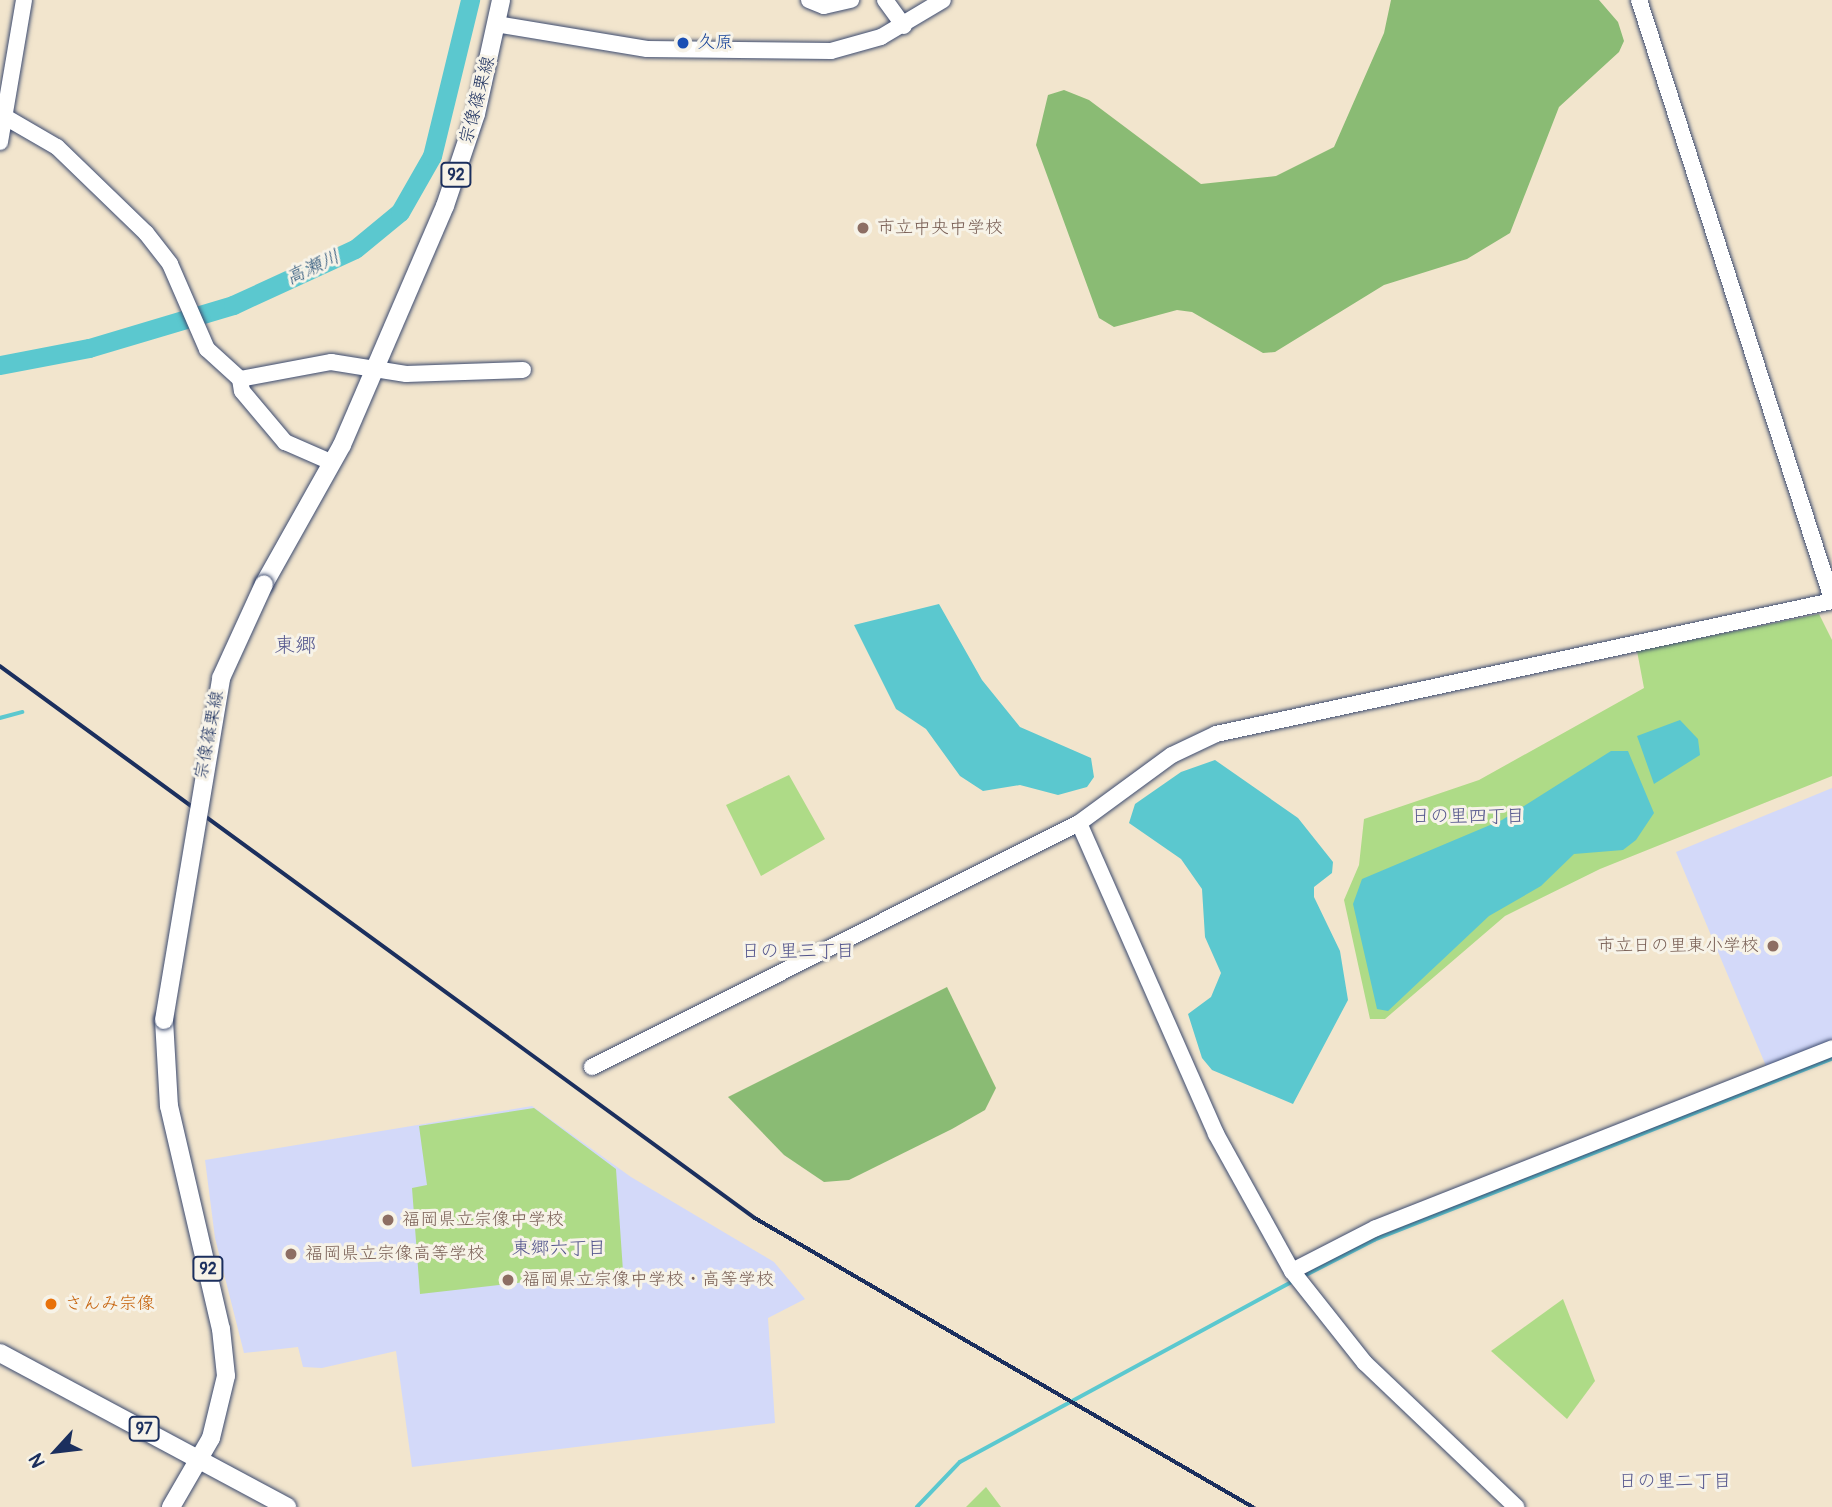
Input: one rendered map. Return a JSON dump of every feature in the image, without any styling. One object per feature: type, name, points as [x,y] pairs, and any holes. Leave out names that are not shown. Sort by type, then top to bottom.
[{"type":"main road","name":"宗像篠栗線","points":[[171,1507],[200,1460],[221,1408],[225,1355],[169,1106],[164,1020],[218,689],[264,584],[324,483],[376,368],[464,154],[501,0]]},
{"type":"main road","name":"97","points":[[0,1353],[287,1507]]},
{"type":"street","points":[[0,142],[2,115],[24,0]]},
{"type":"street","points":[[810,0],[824,6],[851,0]]},
{"type":"street","points":[[885,0],[904,26]]},
{"type":"street","points":[[496,24],[647,49],[806,52],[856,46],[904,26],[943,0]]},
{"type":"street","points":[[592,1067],[1079,822],[1171,755],[1216,734],[1832,600],[1639,0]]},
{"type":"street","points":[[2,115],[57,147],[146,233],[170,264],[201,337],[221,366],[240,379],[269,377],[299,364],[376,368],[407,374],[523,370]]},
{"type":"street","points":[[240,379],[242,391],[285,443],[324,459]]},
{"type":"street","points":[[1079,822],[1216,1133],[1295,1276],[1408,1409],[1516,1507]]},
{"type":"street","points":[[1295,1276],[1376,1228],[1832,1048]]},
{"type":"shaded area","name":"市立日の里東小学校","points":[[1832,788],[1832,1040],[1766,1066],[1676,852]]},
{"type":"shaded area","name":"福岡県立宗像中学校・高等学校","points":[[532,1106],[631,1177],[774,1262],[805,1299],[768,1318],[775,1423],[412,1467],[396,1351],[322,1368],[303,1367],[298,1347],[244,1353],[215,1238],[205,1160]]},
{"type":"green space","points":[[1391,0],[1599,0],[1618,22],[1624,41],[1619,52],[1559,107],[1510,233],[1467,259],[1384,285],[1275,352],[1263,353],[1192,312],[1177,310],[1114,327],[1099,318],[1036,145],[1048,95],[1064,90],[1089,100],[1201,184],[1276,176],[1334,147],[1384,33]]},
{"type":"green space","points":[[1819,614],[1832,640],[1832,776],[1600,869],[1505,916],[1385,1019],[1370,1019],[1344,900],[1359,865],[1364,819],[1479,780],[1644,688],[1637,651]]},
{"type":"green space","points":[[789,775],[825,839],[761,876],[726,805]]},
{"type":"green space","points":[[947,987],[996,1088],[985,1110],[952,1129],[849,1180],[824,1182],[784,1155],[728,1097]]},
{"type":"green space","points":[[534,1108],[616,1169],[623,1271],[420,1294],[412,1188],[427,1185],[419,1126]]},
{"type":"green space","points":[[1563,1299],[1595,1381],[1567,1419],[1491,1351]]},
{"type":"green space","points":[[986,1487],[1001,1507],[966,1507]]},
{"type":"water","points":[[939,604],[982,680],[1020,727],[1091,758],[1094,777],[1087,787],[1058,795],[1020,785],[983,791],[960,776],[926,729],[896,709],[854,625]]},
{"type":"water","points":[[1680,720],[1698,739],[1700,755],[1654,784],[1637,736]]},
{"type":"water","points":[[1611,751],[1628,751],[1654,813],[1636,840],[1623,850],[1574,854],[1541,886],[1489,916],[1388,1011],[1377,1009],[1353,904],[1362,879],[1502,820]]},
{"type":"water","points":[[1215,760],[1298,818],[1333,862],[1332,873],[1314,887],[1314,897],[1340,951],[1348,1000],[1293,1104],[1212,1070],[1202,1058],[1188,1014],[1211,997],[1221,973],[1205,937],[1202,889],[1181,859],[1129,823],[1135,804],[1181,772]]},
{"type":"waterway","name":"高瀬川","points":[[0,365],[89,348],[233,305],[355,249],[400,212],[432,156],[470,0]]},
{"type":"waterway","points":[[0,718],[22,712]]},
{"type":"waterway","points":[[1304,1276],[1374,1240],[1832,1059]]},
{"type":"waterway","points":[[917,1507],[960,1462],[1294,1281]]},
{"type":"railway","points":[[0,666],[755,1218],[1253,1507]]},
{"type":"place","name":"久原","points":[[683,43]]},
{"type":"place","name":"市立中央中学校","points":[[863,228]]},
{"type":"place","name":"市立日の里東小学校","points":[[1773,946]]},
{"type":"place","name":"福岡県立宗像中学校","points":[[388,1220]]},
{"type":"place","name":"福岡県立宗像高等学校","points":[[291,1254]]},
{"type":"place","name":"福岡県立宗像中学校・高等学校","points":[[508,1280]]},
{"type":"place","name":"さんみ宗像","points":[[51,1304]]},
{"type":"district","name":"東郷","points":[[295,646]]},
{"type":"district","name":"日の里四丁目","points":[[1468,817]]},
{"type":"district","name":"日の里三丁目","points":[[798,952]]},
{"type":"district","name":"東郷六丁目","points":[[559,1249]]},
{"type":"district","name":"日の里二丁目","points":[[1675,1482]]}]
